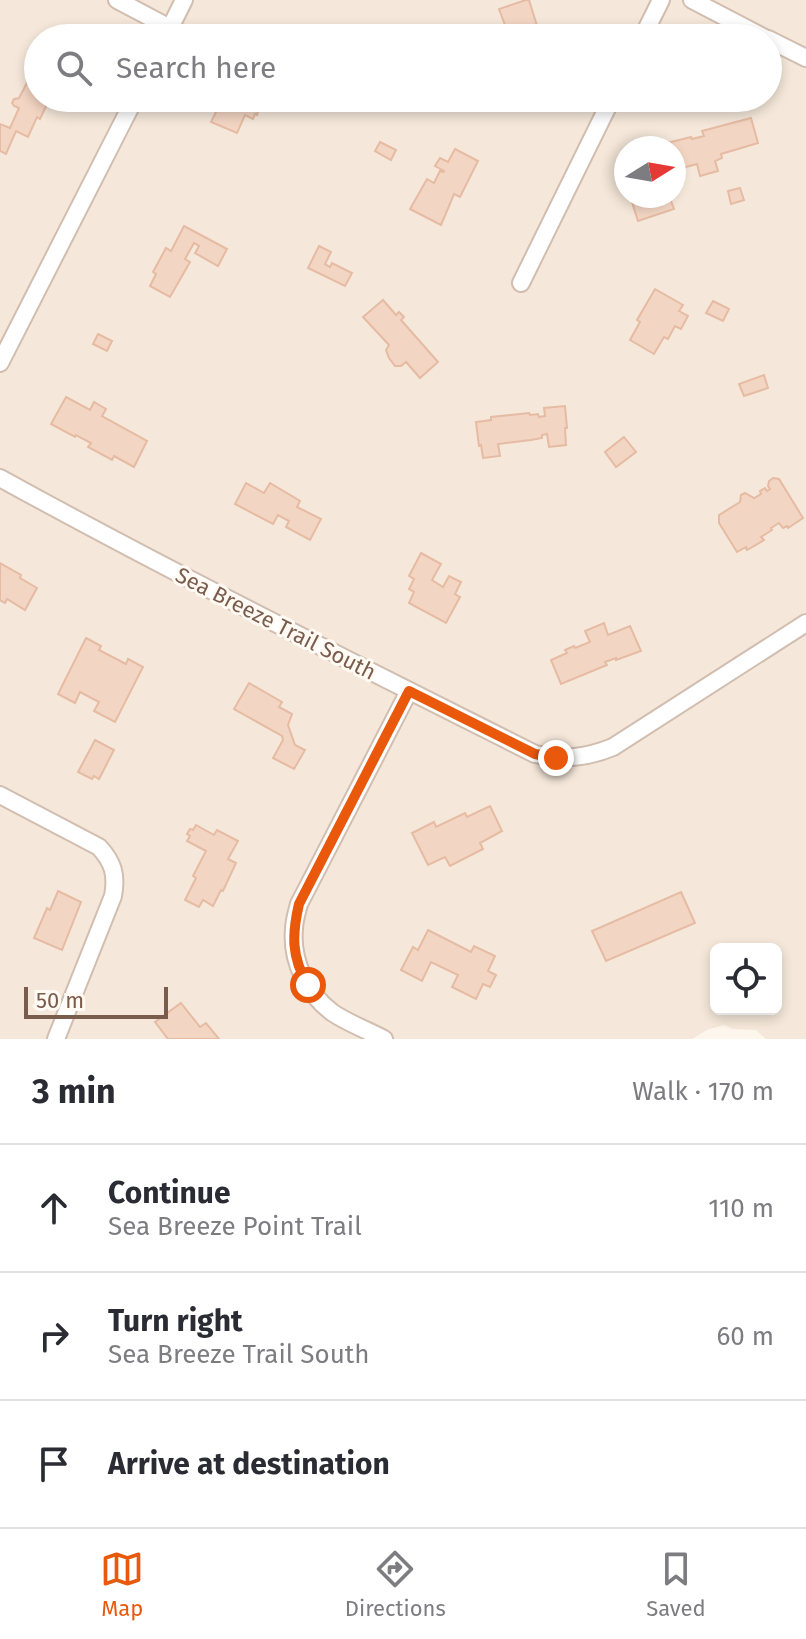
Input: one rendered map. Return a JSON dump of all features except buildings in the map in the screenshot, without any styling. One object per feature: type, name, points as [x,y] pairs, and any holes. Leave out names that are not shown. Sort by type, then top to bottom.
[{"type":"street","points":[[117,0],[154,24]]},
{"type":"street","points":[[172,24],[184,0]]},
{"type":"street","points":[[649,24],[661,0]]},
{"type":"street","points":[[692,0],[738,24]]},
{"type":"street","points":[[782,46],[806,58]]},
{"type":"street","points":[[0,363],[128,112]]},
{"type":"street","points":[[521,283],[605,112]]},
{"type":"street","name":"Sea Breeze Trail South","points":[[0,478],[109,539],[409,691],[535,754],[556,758],[573,758],[613,747],[806,623]]},
{"type":"street","points":[[384,1039],[335,1014],[314,995],[297,961],[294,928],[299,904],[409,691]]},
{"type":"street","points":[[0,795],[99,847],[109,858],[114,871],[116,885],[113,896],[56,1039]]},
{"type":"shaded area","points":[[0,0],[806,0],[806,1039],[766,1039],[756,1030],[733,1029],[724,1025],[692,1039],[0,1039]]},
{"type":"route","points":[[308,985],[297,961],[294,945],[299,904],[409,691],[535,754],[556,758]]}]
